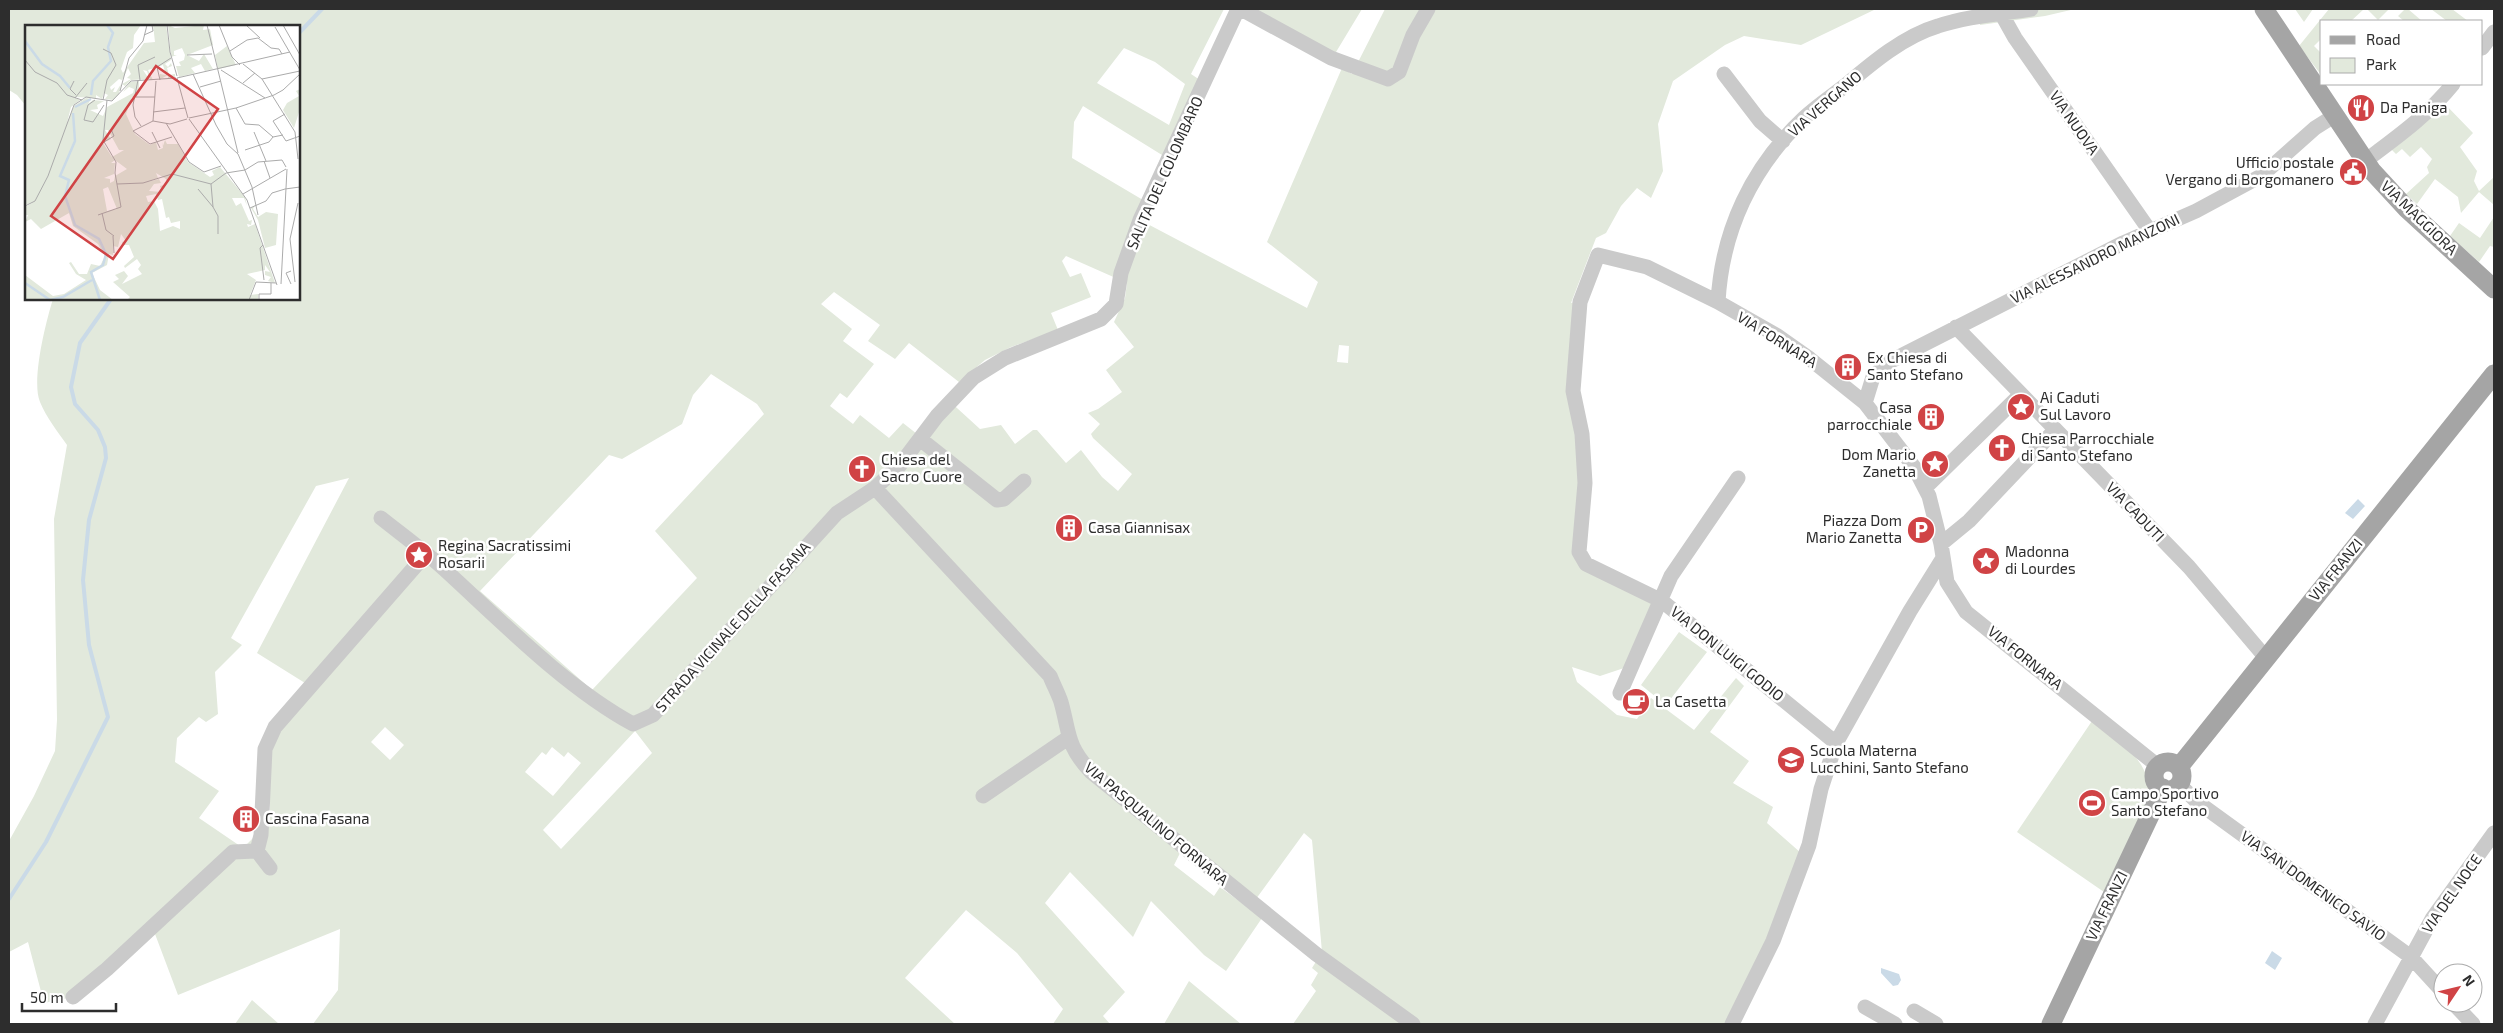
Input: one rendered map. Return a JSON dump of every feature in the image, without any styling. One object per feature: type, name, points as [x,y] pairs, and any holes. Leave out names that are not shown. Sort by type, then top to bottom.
[{"type":"main road","name":"VIA MAGGIORA","points":[[2264,9],[2365,161],[2407,209],[2494,289]]},
{"type":"main road","name":"VIA MAGGIORA","points":[[2479,274],[2494,285]]},
{"type":"main road","name":"VIA FRANZI","points":[[2051,1024],[2174,780],[2266,658],[2494,374]]},
{"type":"main road","points":[[2158,766],[2171,762],[2174,780]]},
{"type":"street","points":[[1240,9],[1332,58],[1388,80],[1399,72],[1413,35],[1428,9]]},
{"type":"street","name":"SALITA DEL COLOMBARO","points":[[875,488],[900,465],[937,416],[973,378],[1005,358],[1101,320],[1116,304],[1121,273],[1140,220],[1240,9]]},
{"type":"street","name":"VIA VERGANO","points":[[1718,302],[1720,269],[1733,224],[1753,180],[1767,157],[1805,117],[1883,54],[1937,26],[2031,9]]},
{"type":"street","name":"VIA NUOVA","points":[[2001,13],[2021,46],[2150,231]]},
{"type":"street","points":[[2483,47],[2494,32]]},
{"type":"street","points":[[1724,74],[1760,121],[1783,141]]},
{"type":"street","points":[[2365,161],[2411,127],[2438,102],[2452,85]]},
{"type":"street","name":"VIA ALESSANDRO MANZONI","points":[[1865,403],[1873,377],[1887,363],[2150,231],[2196,211],[2261,176],[2315,128],[2334,116]]},
{"type":"street","name":"VIA FORNARA","points":[[1662,601],[1586,564],[1579,552],[1585,483],[1582,434],[1573,391],[1575,352],[1580,302],[1598,255],[1647,267],[1718,302],[1790,345],[1865,403],[1914,467],[1925,488],[1942,551],[1947,582],[1966,612],[2158,766]]},
{"type":"street","name":"VIA CADUTI","points":[[1956,328],[2189,568],[2266,658]]},
{"type":"street","points":[[1925,488],[2021,394]]},
{"type":"street","points":[[1732,1024],[1773,941],[1809,845],[1821,789],[1836,743],[1942,551],[2055,430]]},
{"type":"street","points":[[920,439],[997,500],[1004,499],[1024,481]]},
{"type":"street","name":"VIA DON LUIGI GODIO","points":[[1738,478],[1668,574],[1662,601],[1836,743]]},
{"type":"street","name":"STRADA VICINALE DELLA FASANA","points":[[380,518],[426,554],[536,652],[600,704],[633,724],[653,715],[837,514],[875,488]]},
{"type":"street","name":"VIA PASQUALINO FORNARA","points":[[875,488],[1050,676],[1060,701],[1068,738],[1082,763],[1116,795],[1316,954],[1413,1024]]},
{"type":"street","points":[[257,851],[261,835],[266,749],[276,727],[426,554]]},
{"type":"street","points":[[1620,693],[1662,601]]},
{"type":"street","points":[[983,796],[1068,738]]},
{"type":"street","name":"VIA SAN DOMENICO SAVIO","points":[[2174,780],[2196,801],[2411,956],[2433,981]]},
{"type":"street","name":"VIA DEL NOCE","points":[[2375,1024],[2432,918],[2494,833]]},
{"type":"street","points":[[257,851],[270,868]]},
{"type":"street","points":[[73,997],[107,969],[232,852],[257,851]]},
{"type":"street","points":[[1864,1007],[1895,1024]]},
{"type":"street","points":[[1914,1011],[1936,1024]]},
{"type":"street","points":[[2463,1013],[2473,1024]]},
{"type":"green space","points":[[9,9],[1224,9],[1191,74],[1200,80],[1140,220],[1307,308],[1318,282],[1267,242],[1342,68],[1352,74],[1385,9],[1876,9],[1801,45],[1744,36],[1725,45],[1673,81],[1658,124],[1663,171],[1651,198],[1637,188],[1621,206],[1606,233],[1596,238],[1571,303],[1576,302],[1581,483],[1574,553],[1654,601],[1627,667],[1600,676],[1572,667],[1577,682],[1617,715],[1637,719],[1651,698],[1694,730],[1736,678],[1744,686],[1710,732],[1749,761],[1733,783],[1773,807],[1767,823],[1801,853],[1767,942],[1726,1024],[1293,1024],[1316,991],[1311,985],[1318,973],[1312,968],[1322,952],[1312,840],[1304,833],[1256,899],[1181,851],[1174,865],[1214,896],[1220,887],[1262,918],[1226,971],[1204,955],[1151,901],[1133,937],[1070,872],[1045,903],[1125,992],[1103,1016],[1110,1024],[1053,1024],[1063,1009],[1017,953],[966,910],[905,978],[955,1024],[313,1024],[338,990],[340,929],[178,995],[152,926],[73,997],[44,1003],[28,942],[9,952],[9,841],[34,796],[55,751],[57,720],[54,519],[67,445],[45,413],[38,392],[38,366],[47,321],[53,300],[300,300],[300,25],[25,25],[25,105],[17,95],[9,90]],"holes":[[[1124,48],[1155,62],[1185,84],[1169,125],[1097,83]],[[1083,106],[1162,155],[1143,200],[1072,158],[1074,122]],[[1066,256],[1127,283],[1125,298],[1114,322],[1134,347],[1106,370],[1122,392],[1098,409],[1088,413],[1100,424],[1091,434],[1093,438],[1132,474],[1118,491],[1102,477],[1081,450],[1066,463],[1037,430],[1033,430],[1015,444],[1001,425],[980,429],[946,398],[917,434],[903,423],[889,438],[860,415],[853,424],[830,406],[840,393],[847,398],[874,364],[843,341],[852,329],[821,304],[834,292],[880,325],[868,341],[895,359],[909,343],[959,382],[985,360],[1011,347],[1058,330],[1051,313],[1091,297],[1081,273],[1070,277],[1062,261]],[[1339,345],[1349,346],[1348,363],[1337,362]],[[711,374],[757,404],[764,414],[655,531],[697,578],[592,690],[480,591],[609,455],[622,459],[682,424],[693,395]],[[349,478],[257,653],[313,688],[278,730],[270,748],[270,814],[266,825],[243,848],[199,818],[219,791],[175,762],[177,738],[199,717],[206,722],[218,714],[215,672],[242,645],[231,638],[316,486]],[[385,727],[404,745],[390,760],[371,742]],[[635,731],[652,753],[561,849],[543,830]],[[552,747],[564,757],[568,752],[581,763],[553,796],[525,772],[542,752],[546,755]]]},
{"type":"green space","points":[[1240,9],[1362,9],[1330,62]]},
{"type":"green space","points":[[1978,9],[2075,9],[2045,16],[1980,25]]},
{"type":"green space","points":[[2295,9],[2313,9],[2304,22]]},
{"type":"green space","points":[[2329,9],[2364,9],[2352,20],[2320,20]]},
{"type":"green space","points":[[2367,9],[2389,9],[2378,20]]},
{"type":"green space","points":[[2405,9],[2408,9],[2421,20],[2403,20],[2398,16]]},
{"type":"green space","points":[[2431,9],[2452,9],[2467,20],[2446,20]]},
{"type":"green space","points":[[2320,20],[2320,40],[2314,46],[2320,52],[2320,73],[2299,46]]},
{"type":"green space","points":[[2443,102],[2473,133],[2460,147],[2477,171],[2474,181],[2479,191],[2494,177],[2494,205],[2479,192],[2461,213],[2458,197],[2435,179],[2417,204],[2406,194],[2429,173],[2427,167],[2432,159],[2421,147],[2410,157],[2402,149],[2396,154],[2389,147],[2378,149],[2374,145]]},
{"type":"green space","points":[[2494,217],[2494,247],[2490,246],[2479,262],[2450,236],[2459,223],[2480,238]]},
{"type":"green space","points":[[1679,632],[1707,652],[1666,705],[1641,685]]},
{"type":"green space","name":"Campo Sportivo Santo Stefano","points":[[2094,718],[2122,742],[2138,760],[2144,770],[2150,794],[2104,892],[2017,832]]},
{"type":"green space","points":[[1189,981],[1241,1024],[1164,1024]]},
{"type":"green space","points":[[252,1000],[279,1024],[235,1024]]},
{"type":"water","points":[[2358,499],[2365,506],[2353,519],[2345,513]]},
{"type":"water","points":[[2272,951],[2282,958],[2275,970],[2265,963]]},
{"type":"water","points":[[1881,968],[1899,974],[1901,980],[1898,985],[1893,986],[1881,973]]},
{"type":"waterway","points":[[300,32],[322,9]]},
{"type":"waterway","points":[[9,899],[46,842],[108,717],[89,645],[83,580],[89,520],[106,458],[105,447],[98,430],[75,404],[71,387],[80,343],[110,300]]},
{"type":"place","name":"Da Paniga","points":[[2361,108]]},
{"type":"place","name":"Ufficio postale Vergano di Borgomanero","points":[[2353,172]]},
{"type":"place","name":"Ex Chiesa di Santo Stefano","points":[[1848,367]]},
{"type":"place","name":"Ai Caduti Sul Lavoro","points":[[2021,407]]},
{"type":"place","name":"Casa parrocchiale","points":[[1931,417]]},
{"type":"place","name":"Chiesa Parrocchiale di Santo Stefano","points":[[2002,448]]},
{"type":"place","name":"Dom Mario Zanetta","points":[[1935,464]]},
{"type":"place","name":"Chiesa del Sacro Cuore","points":[[862,469]]},
{"type":"place","name":"Casa Giannisax","points":[[1069,528]]},
{"type":"place","name":"Piazza Dom Mario Zanetta","points":[[1921,530]]},
{"type":"place","name":"Regina Sacratissimi Rosarii","points":[[419,555]]},
{"type":"place","name":"Madonna di Lourdes","points":[[1986,561]]},
{"type":"place","name":"La Casetta","points":[[1636,702]]},
{"type":"place","name":"Scuola Materna Lucchini, Santo Stefano","points":[[1791,760]]},
{"type":"place","name":"Campo Sportivo Santo Stefano","points":[[2092,803]]},
{"type":"place","name":"Cascina Fasana","points":[[246,819]]}]
